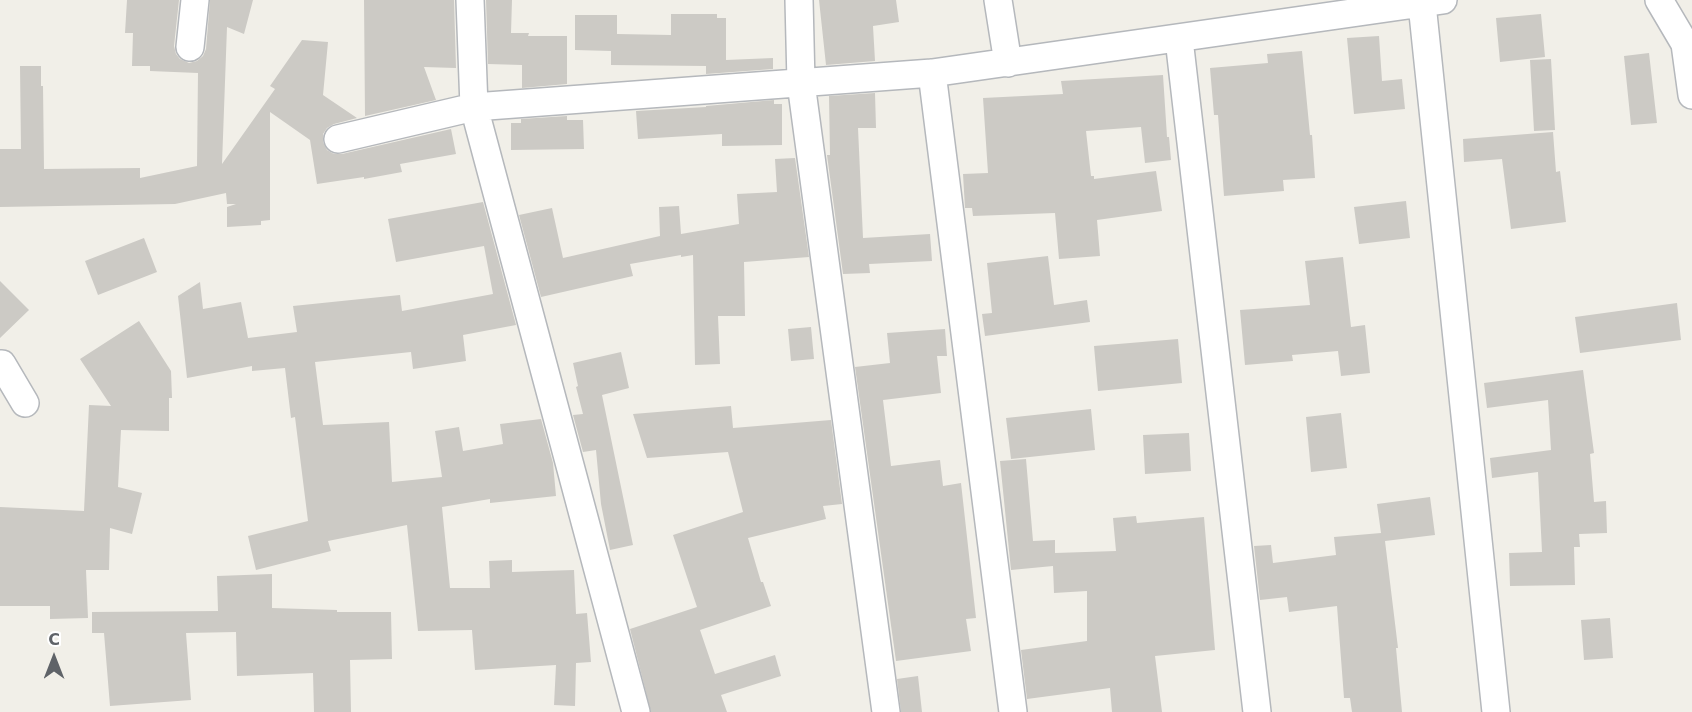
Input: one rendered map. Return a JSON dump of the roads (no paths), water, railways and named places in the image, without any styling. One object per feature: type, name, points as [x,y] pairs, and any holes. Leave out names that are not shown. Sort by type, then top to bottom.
[{"type":"street","points":[[190,47],[195,0]]},
{"type":"street","points":[[470,0],[474,107],[636,712]]},
{"type":"street","points":[[799,0],[801,83],[886,712]]},
{"type":"street","points":[[998,0],[1008,63]]},
{"type":"street","points":[[1659,0],[1685,44],[1692,95]]},
{"type":"street","points":[[338,139],[474,107],[932,73],[1433,2],[1496,712]]},
{"type":"street","points":[[1179,39],[1257,712]]},
{"type":"street","points":[[932,73],[1013,712]]},
{"type":"street","points":[[0,364],[26,403]]}]
